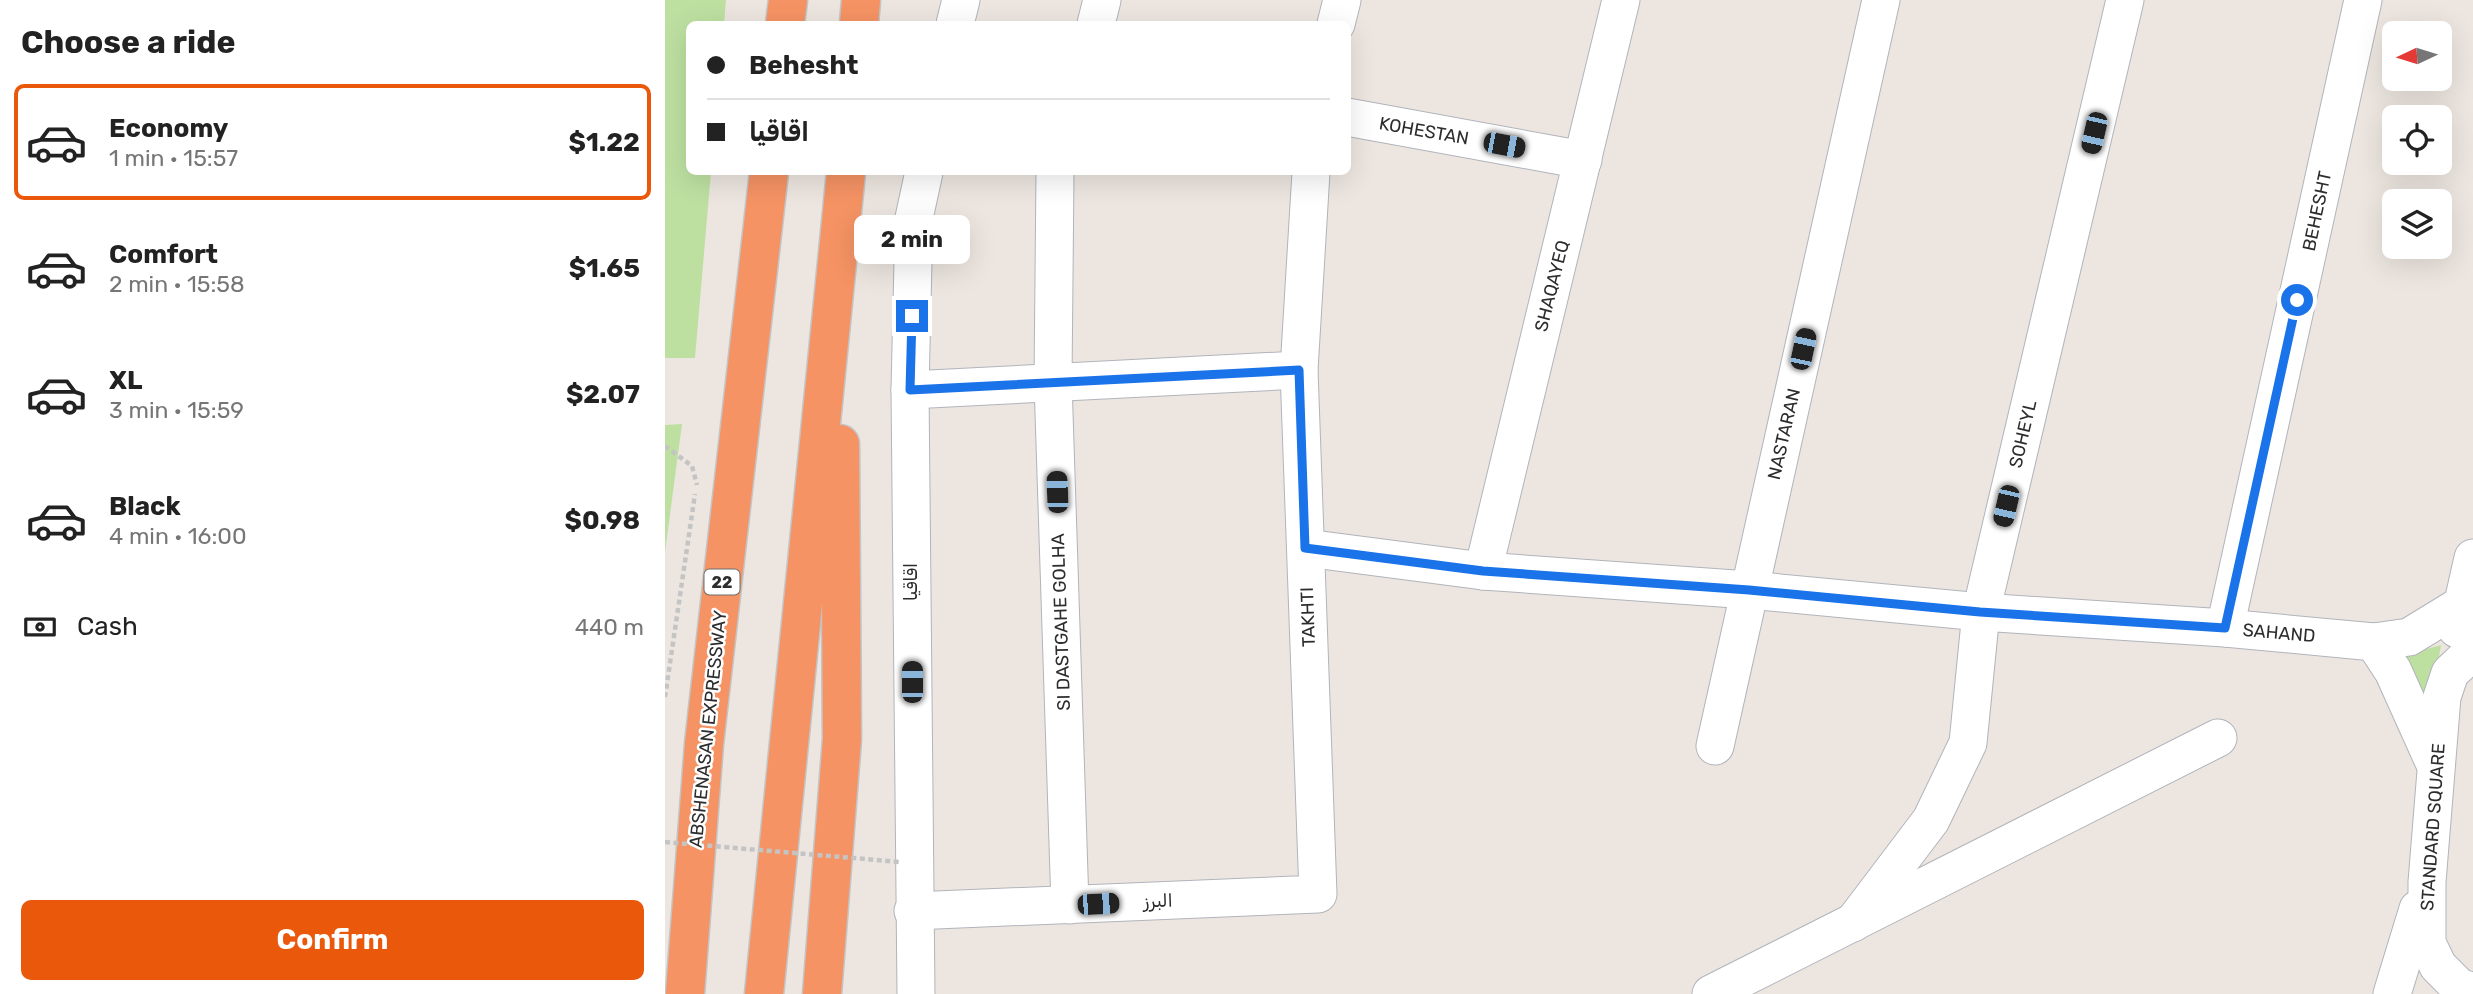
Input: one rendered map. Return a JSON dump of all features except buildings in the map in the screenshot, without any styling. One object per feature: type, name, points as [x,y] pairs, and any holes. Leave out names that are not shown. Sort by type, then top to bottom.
[{"type":"highway","points":[[785,21],[788,0]]},
{"type":"highway","points":[[859,21],[861,0]]},
{"type":"highway","name":"ABSHENASAN EXPRESSWAY","points":[[685,994],[704,744],[769,175]]},
{"type":"highway","points":[[764,994],[846,175]]},
{"type":"highway","points":[[822,994],[842,738],[839,260]]},
{"type":"highway","points":[[665,925],[704,744]]},
{"type":"street","points":[[956,21],[961,0]]},
{"type":"street","points":[[1097,21],[1102,0]]},
{"type":"street","points":[[1337,21],[1342,0]]},
{"type":"street","name":"SHAQAYEQ","points":[[1483,571],[1621,0]]},
{"type":"street","name":"NASTARAN","points":[[1715,746],[1881,0]]},
{"type":"street","name":"SOHEYL","points":[[1853,923],[1931,820],[1968,743],[1980,612],[2125,0]]},
{"type":"street","name":"BEHESHT","points":[[2225,628],[2363,0]]},
{"type":"street","name":"KOHESTAN","points":[[1351,118],[1583,160]]},
{"type":"street","name":"اقاقیا","points":[[916,994],[913,911],[910,390],[913,218],[923,175]]},
{"type":"street","name":"SI DASTGAHE GOLHA","points":[[1055,175],[1053,382],[1070,905]]},
{"type":"street","name":"TAKHTI","points":[[1311,175],[1299,370],[1318,894]]},
{"type":"street","points":[[910,390],[1299,370]]},
{"type":"street","name":"SAHAND","points":[[1305,548],[1483,571],[1749,590],[1980,612],[2225,628],[2374,642],[2409,637],[2463,604]]},
{"type":"street","points":[[2442,697],[2473,558]]},
{"type":"street","points":[[2374,642],[2393,670],[2435,765]]},
{"type":"street","name":"STANDARD SQUARE","points":[[2473,651],[2451,673],[2442,697],[2427,881],[2427,943],[2438,966],[2459,987],[2473,992]]},
{"type":"street","points":[[1711,994],[2218,738]]},
{"type":"street","points":[[2392,994],[2427,881]]},
{"type":"street","name":"البرز","points":[[913,911],[1318,894]]},
{"type":"path","points":[[665,446],[692,467],[697,482],[665,698]]},
{"type":"path","points":[[665,842],[900,862]]},
{"type":"green space","points":[[665,0],[726,0],[724,21],[686,21],[686,175],[711,175],[695,358],[665,358]]},
{"type":"green space","points":[[682,424],[665,552],[665,425]]},
{"type":"green space","points":[[2441,645],[2431,703],[2423,710],[2402,656]]},
{"type":"route","points":[[912,316],[910,390],[1299,370],[1305,548],[1483,571],[1749,590],[1980,612],[2225,628],[2297,300]]}]
